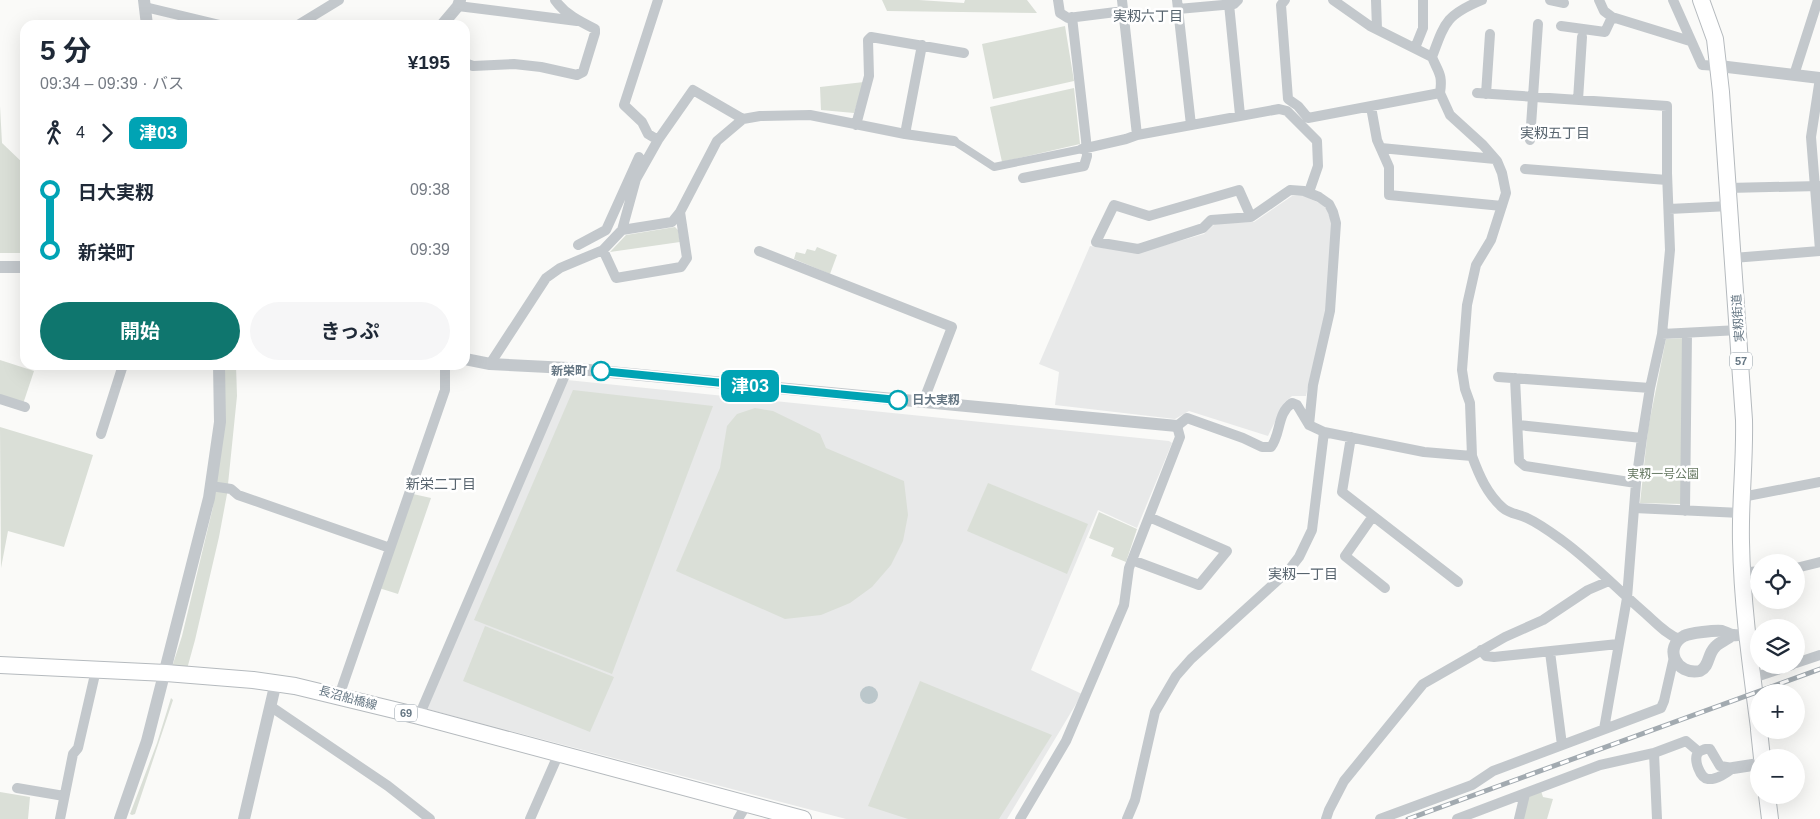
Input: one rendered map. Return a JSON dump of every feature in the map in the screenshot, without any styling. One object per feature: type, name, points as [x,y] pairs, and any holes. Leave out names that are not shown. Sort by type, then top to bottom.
[{"type":"main road","name":"実籾街道","points":[[1702,0],[1714,39],[1719,66],[1744,420],[1741,514],[1750,566]]},
{"type":"main road","name":"実籾街道","points":[[1750,578],[1740,635],[1754,684]]},
{"type":"main road","name":"長沼船橋線","points":[[0,665],[166,673],[276,682],[418,716],[803,819]]},
{"type":"main road","points":[[1768,804],[1770,819]]},
{"type":"street","points":[[306,20],[339,0]]},
{"type":"street","points":[[470,65],[514,64],[541,67],[577,75],[583,72],[596,33],[595,29],[578,21],[563,10],[555,0]]},
{"type":"street","points":[[658,0],[624,105],[642,122],[648,134],[658,140]]},
{"type":"street","points":[[1058,0],[1060,13],[1068,18],[1124,11]]},
{"type":"street","points":[[1122,0],[1137,135]]},
{"type":"street","points":[[1285,0],[1281,5],[1288,99],[1290,107],[1317,141],[1318,166],[1309,192]]},
{"type":"street","points":[[1332,0],[1377,29],[1432,57],[1439,70],[1442,84],[1440,93],[1450,115],[1484,145],[1495,159],[1502,173],[1506,192],[1490,240],[1476,265],[1467,305],[1462,370],[1465,389],[1470,403],[1470,450],[1478,475],[1488,491],[1503,508],[1526,518],[1562,540],[1582,555],[1627,598],[1670,634],[1679,639]]},
{"type":"street","points":[[1376,0],[1377,29]]},
{"type":"street","points":[[1415,48],[1423,28],[1423,0]]},
{"type":"street","points":[[1432,57],[1447,21],[1469,3],[1482,0]]},
{"type":"street","points":[[1550,0],[1564,3]]},
{"type":"street","points":[[1599,0],[1604,11],[1612,17],[1690,41]]},
{"type":"street","points":[[1672,0],[1702,65],[1820,78],[1811,137],[1817,186],[1820,250],[1734,258]]},
{"type":"street","points":[[1794,75],[1818,0]]},
{"type":"street","points":[[1191,125],[1177,5],[1233,2],[1240,115]]},
{"type":"street","points":[[446,20],[459,3],[578,21]]},
{"type":"street","points":[[146,20],[144,4],[202,20]]},
{"type":"street","points":[[1023,178],[1084,166],[1087,156],[1084,149],[1072,17]]},
{"type":"street","points":[[1561,26],[1605,32],[1612,17]]},
{"type":"street","points":[[1530,140],[1538,24]]},
{"type":"street","points":[[1490,34],[1482,94],[1667,106],[1667,180],[1670,250],[1662,334],[1650,388],[1642,438],[1636,483],[1627,598],[1604,729]]},
{"type":"street","points":[[856,125],[869,76],[868,40],[871,37],[964,53]]},
{"type":"street","points":[[1578,100],[1582,37]]},
{"type":"street","points":[[904,134],[922,45]]},
{"type":"street","points":[[490,364],[546,278],[560,268],[602,250],[622,230],[636,179],[658,140],[693,90],[743,119]]},
{"type":"street","points":[[622,230],[672,222],[680,212],[717,142],[743,119],[760,116],[810,115],[904,134],[954,141],[994,167],[1126,140],[1137,135],[1272,109],[1290,107],[1312,119],[1440,93]]},
{"type":"street","points":[[1371,107],[1377,140],[1390,167],[1389,195],[1502,206]]},
{"type":"street","points":[[1381,148],[1495,159]]},
{"type":"street","points":[[578,244],[606,230],[639,157]]},
{"type":"street","points":[[1525,169],[1667,180]]},
{"type":"street","points":[[1728,188],[1817,186]]},
{"type":"street","points":[[1251,217],[1239,190],[1149,216],[1114,205],[1096,242],[1138,249],[1203,228],[1211,220],[1251,217],[1290,190],[1309,192],[1329,204],[1336,223],[1330,311],[1312,385],[1308,425]]},
{"type":"street","points":[[1669,209],[1730,206]]},
{"type":"street","points":[[602,250],[616,278],[681,267],[687,258],[680,212]]},
{"type":"street","points":[[759,251],[952,327],[923,402]]},
{"type":"street","points":[[0,267],[20,267]]},
{"type":"street","points":[[1662,334],[1739,330]]},
{"type":"street","points":[[1685,511],[1687,333]]},
{"type":"street","points":[[470,360],[490,364],[568,368],[1177,426],[1188,418],[1262,447],[1271,447],[1276,441],[1277,431],[1286,407],[1292,403],[1297,405],[1308,425],[1324,432],[1424,452],[1472,456]]},
{"type":"street","points":[[418,716],[568,368]]},
{"type":"street","points":[[101,434],[121,370]]},
{"type":"street","points":[[120,819],[147,740],[166,673],[211,486],[220,422],[219,370]]},
{"type":"street","points":[[339,696],[445,390],[445,370]]},
{"type":"street","points":[[1498,377],[1650,388]]},
{"type":"street","points":[[1515,378],[1519,461],[1525,466],[1636,483]]},
{"type":"street","points":[[0,399],[25,407]]},
{"type":"street","points":[[1518,425],[1642,438]]},
{"type":"street","points":[[1020,819],[1066,741],[1124,604],[1129,568],[1180,438],[1177,426]]},
{"type":"street","points":[[1127,819],[1135,800],[1155,712],[1176,676],[1191,659],[1289,570],[1299,556],[1312,530],[1324,432]]},
{"type":"street","points":[[1351,437],[1342,492],[1458,582]]},
{"type":"street","points":[[1742,497],[1820,482]]},
{"type":"street","points":[[211,486],[231,489],[238,495],[390,548]]},
{"type":"street","points":[[1634,508],[1741,514]]},
{"type":"street","points":[[1373,516],[1345,556],[1385,588]]},
{"type":"street","points":[[1132,560],[1199,585],[1227,551],[1149,517]]},
{"type":"street","points":[[1805,566],[1820,562]]},
{"type":"street","points":[[1326,819],[1328,810],[1344,781],[1423,684],[1514,632],[1543,620],[1584,593],[1609,581]]},
{"type":"street","points":[[1380,819],[1472,785],[1493,771],[1661,708],[1679,639],[1686,635],[1721,630],[1740,635]]},
{"type":"street","points":[[1674,656],[1676,663],[1681,669],[1700,672],[1708,664],[1712,650],[1716,646],[1740,635]]},
{"type":"street","points":[[1481,650],[1486,656],[1494,657],[1618,644]]},
{"type":"street","points":[[1550,652],[1562,745]]},
{"type":"street","points":[[1805,660],[1820,655]]},
{"type":"street","points":[[60,819],[73,754],[78,748],[96,670]]},
{"type":"street","points":[[1753,678],[1765,674]]},
{"type":"street","points":[[244,819],[276,682]]},
{"type":"street","points":[[270,706],[388,786],[430,819]]},
{"type":"street","points":[[1457,819],[1600,765],[1654,753],[1686,741],[1699,752]]},
{"type":"street","points":[[1733,768],[1725,774],[1708,779],[1699,772],[1696,756],[1699,752],[1710,749],[1723,768],[1750,765]]},
{"type":"street","points":[[1654,753],[1657,819]]},
{"type":"street","points":[[530,819],[559,754]]},
{"type":"street","points":[[17,788],[64,796]]},
{"type":"street","points":[[1519,819],[1525,794]]},
{"type":"street","points":[[738,819],[747,804]]},
{"type":"shaded area","points":[[1292,196],[1305,196],[1325,206],[1333,225],[1326,310],[1306,396],[1292,396],[1284,403],[1268,436],[1189,411],[1175,419],[1055,405],[1059,372],[1039,364],[1090,246],[1137,253],[1204,234],[1216,223],[1254,222]]},
{"type":"shaded area","points":[[567,380],[1169,441],[1172,443],[1137,528],[1098,510],[1031,670],[1082,694],[1007,819],[846,819],[427,709]]},
{"type":"shaded area","points":[[865,686],[873,686],[878,691],[876,702],[865,704],[860,699],[860,691]]},
{"type":"green space","points":[[882,0],[964,3],[965,0],[1027,0],[1037,13],[887,11]]},
{"type":"green space","points":[[1065,26],[1074,81],[993,99],[982,44]]},
{"type":"green space","points":[[864,82],[854,113],[821,110],[820,87]]},
{"type":"green space","points":[[1074,88],[1080,144],[1002,162],[990,107]]},
{"type":"green space","points":[[0,106],[2,143],[20,160],[20,253],[0,253]]},
{"type":"green space","points":[[675,227],[678,230],[680,242],[610,252],[626,235]]},
{"type":"green space","points":[[817,247],[837,255],[830,274],[794,259],[796,252],[805,254],[807,249],[815,251]]},
{"type":"green space","name":"実籾一号公園","points":[[1684,338],[1681,504],[1640,503],[1648,429],[1666,339]]},
{"type":"green space","points":[[0,360],[20,366],[20,370],[34,371],[23,404],[0,396]]},
{"type":"green space","points":[[225,370],[236,370],[237,396],[227,494],[219,537],[187,669],[172,667],[182,636],[213,507]]},
{"type":"green space","points":[[573,390],[713,406],[612,674],[474,620]]},
{"type":"green space","points":[[755,408],[773,411],[820,434],[826,448],[904,481],[908,515],[903,541],[891,565],[872,587],[850,603],[821,615],[785,619],[676,571],[720,468],[727,426],[737,414]]},
{"type":"green space","points":[[0,427],[93,455],[64,547],[8,531],[1,568]]},
{"type":"green space","points":[[988,483],[1088,524],[1067,574],[967,531]]},
{"type":"green space","points":[[413,494],[431,498],[398,594],[379,588]]},
{"type":"green space","points":[[1099,512],[1137,529],[1126,562],[1111,556],[1114,548],[1089,538]]},
{"type":"green space","points":[[485,626],[614,677],[590,732],[463,681]]},
{"type":"green space","points":[[920,681],[1052,735],[999,819],[908,819],[868,806]]},
{"type":"green space","points":[[171,698],[173,700],[135,814],[132,815],[130,814],[157,743]]},
{"type":"green space","points":[[1541,791],[1543,797],[1553,799],[1547,819],[1522,819],[1528,796]]},
{"type":"green space","points":[[0,792],[30,797],[28,819],[0,819]]},
{"type":"railway","points":[[1408,819],[1820,669]]},
{"type":"bus line","name":"津03","points":[[601,371],[898,400]]},
{"type":"place","name":"新栄町","points":[[601,371]]},
{"type":"place","name":"日大実籾","points":[[898,400]]},
{"type":"district","name":"実籾六丁目","points":[[1148,16]]},
{"type":"district","name":"実籾五丁目","points":[[1555,133]]},
{"type":"district","name":"新栄二丁目","points":[[441,484]]},
{"type":"district","name":"実籾一丁目","points":[[1303,574]]}]
